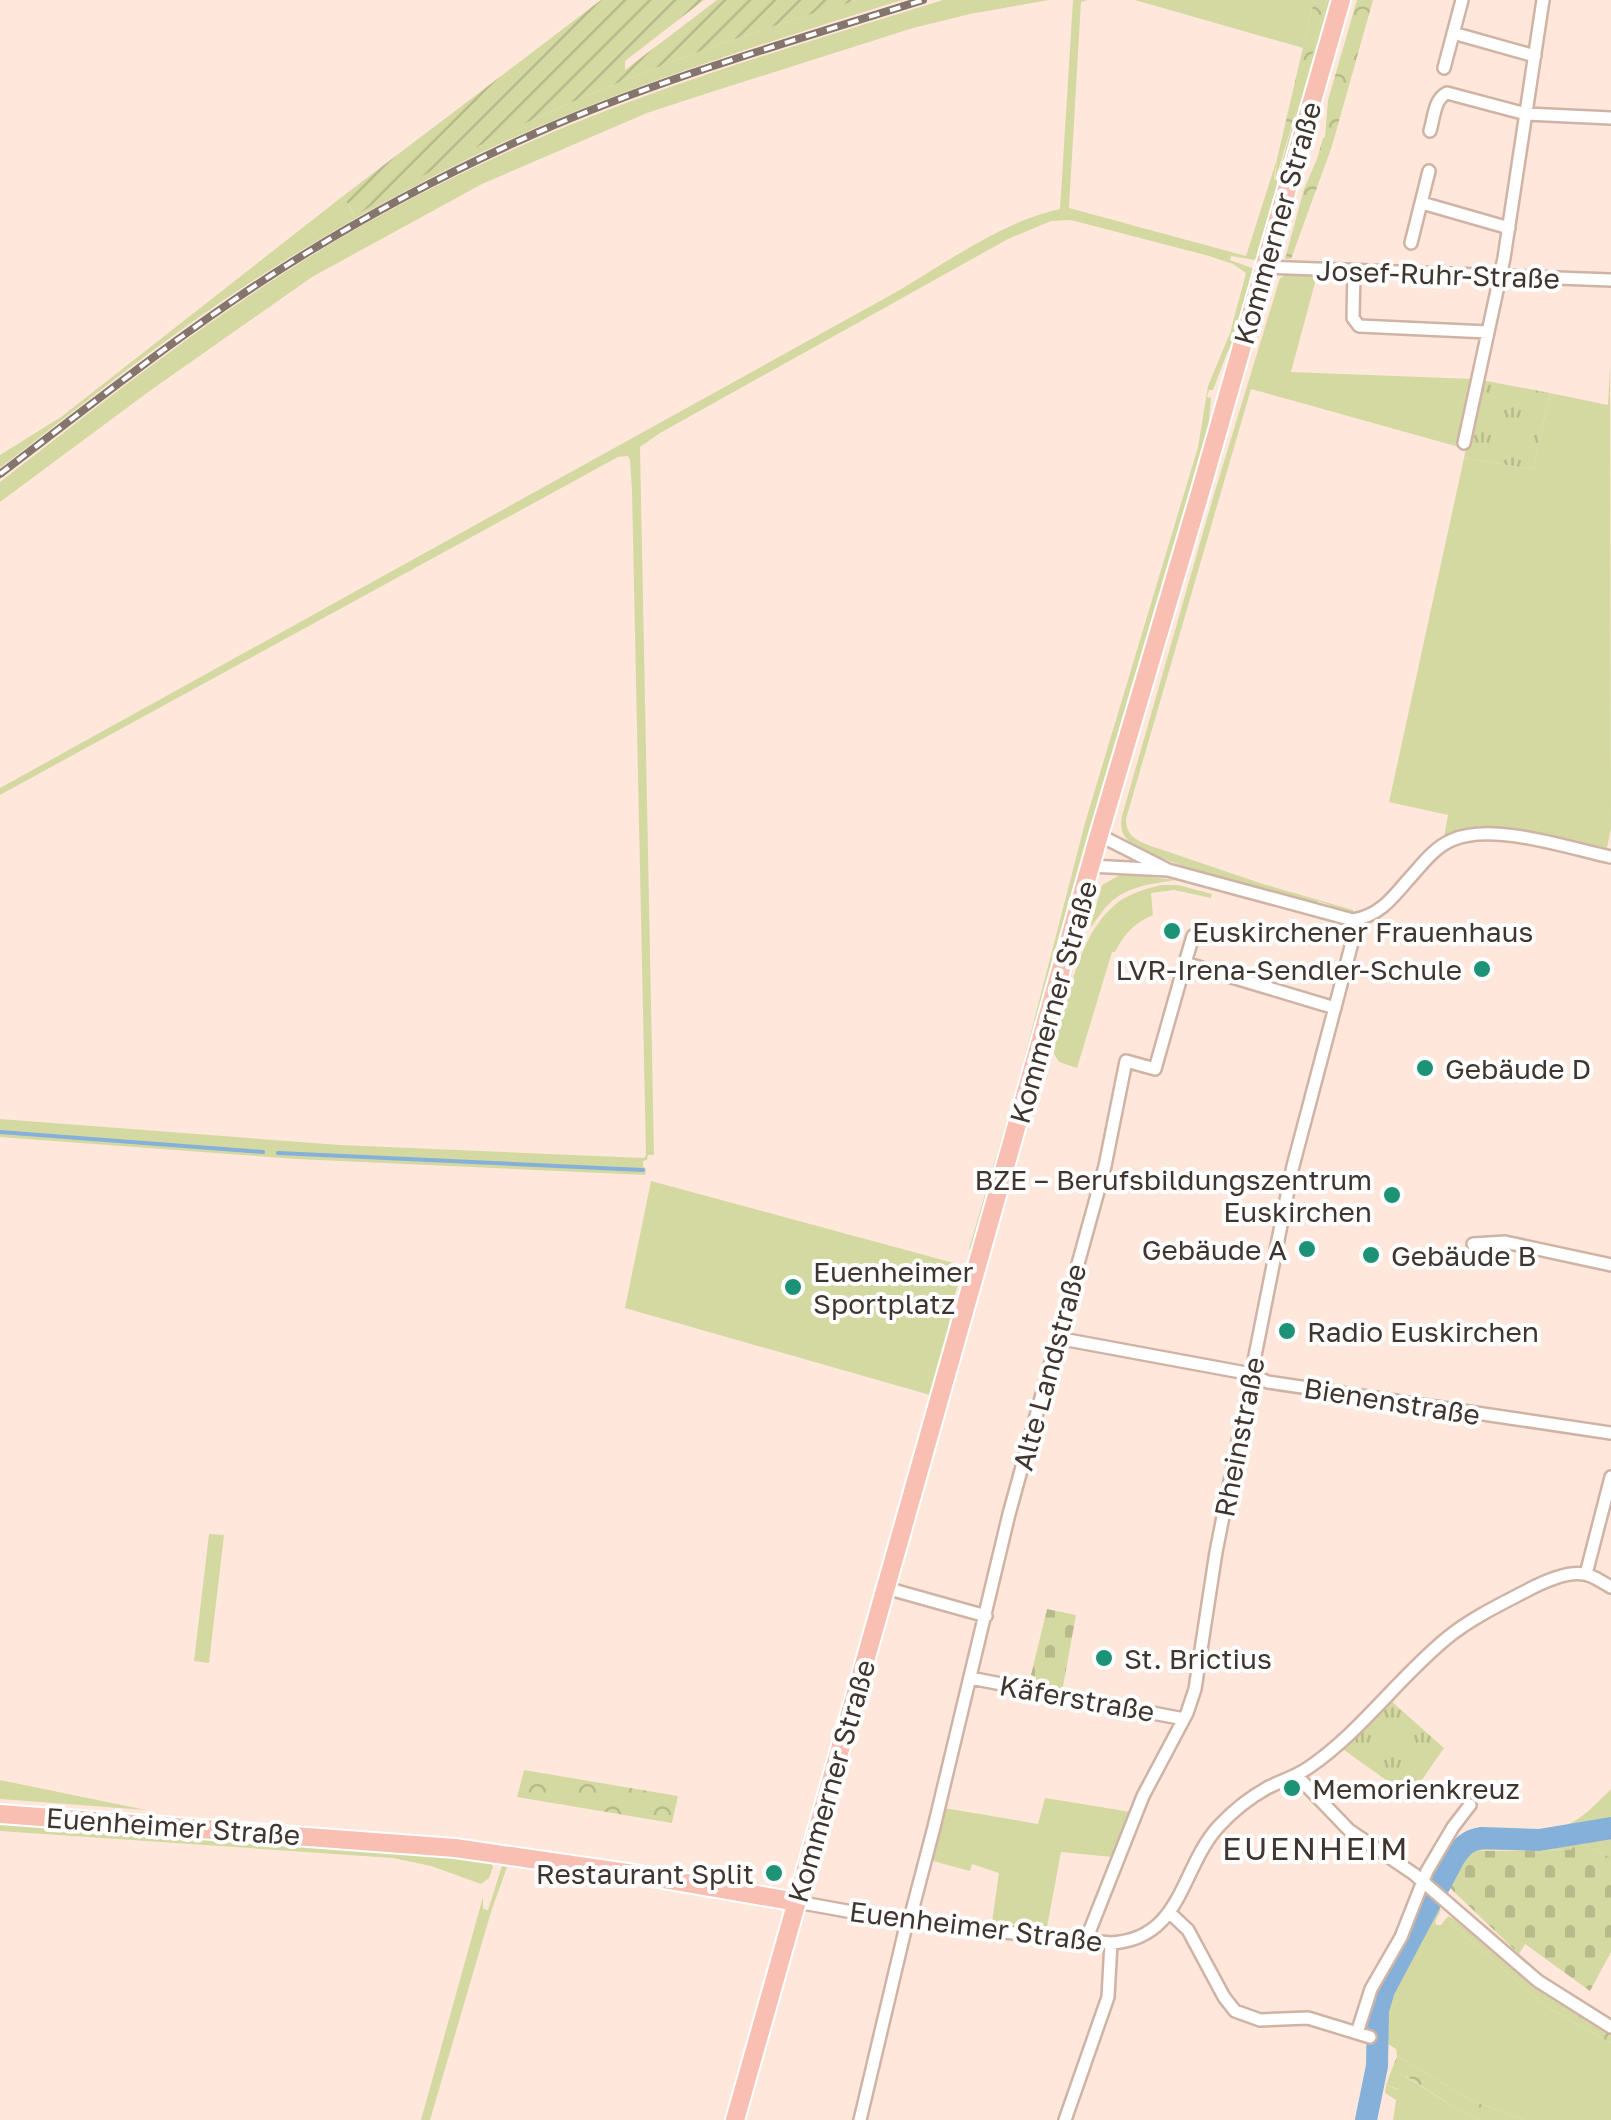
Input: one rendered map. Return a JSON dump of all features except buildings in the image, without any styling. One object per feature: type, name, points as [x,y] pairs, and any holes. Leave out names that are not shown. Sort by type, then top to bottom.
[{"type":"main road","name":"Kommerner Straße","points":[[735,2120],[1090,866],[1341,0]]},
{"type":"main road","name":"Euenheimer Straße","points":[[0,1814],[455,1848],[797,1902]]},
{"type":"street","points":[[1444,68],[1462,0]]},
{"type":"street","points":[[1464,443],[1500,276],[1543,0]]},
{"type":"street","points":[[1453,33],[1535,56]]},
{"type":"street","points":[[1430,131],[1438,101],[1446,93],[1526,114],[1611,118]]},
{"type":"street","points":[[1411,242],[1430,171]]},
{"type":"street","points":[[1422,203],[1508,228]]},
{"type":"street","name":"Josef-Ruhr-Straße","points":[[1264,267],[1611,280]]},
{"type":"street","points":[[1354,271],[1353,318],[1359,326],[1488,332]]},
{"type":"street","points":[[1099,835],[1168,870],[1358,920],[1383,908],[1439,848],[1466,836],[1486,832],[1507,834],[1611,857]]},
{"type":"street","points":[[1090,866],[1168,870]]},
{"type":"street","name":"Rheinstraße","points":[[1086,1940],[1143,1796],[1184,1718],[1198,1676],[1216,1552],[1293,1166],[1358,920]]},
{"type":"street","points":[[1193,936],[1185,964],[1335,1008]]},
{"type":"street","name":"Alte Landstraße","points":[[860,2120],[1009,1514],[1105,1166],[1126,1061],[1155,1068],[1185,964]]},
{"type":"street","points":[[1473,1244],[1505,1242],[1611,1265]]},
{"type":"street","name":"Bienenstraße","points":[[1057,1338],[1268,1382],[1611,1433]]},
{"type":"street","points":[[1611,1477],[1586,1574],[1611,1587]]},
{"type":"street","name":"Euenheimer Straße","points":[[797,1902],[908,1922],[1111,1943],[1130,1940],[1150,1931],[1170,1913],[1204,1846],[1219,1826],[1254,1796],[1308,1768],[1446,1638],[1534,1587],[1586,1574]]},
{"type":"street","points":[[886,1588],[986,1616]]},
{"type":"street","name":"Käferstraße","points":[[970,1678],[1184,1718]]},
{"type":"street","points":[[1296,1775],[1349,1830],[1442,1898],[1538,1980],[1611,2027]]},
{"type":"street","points":[[1170,1913],[1188,1930],[1234,2010],[1260,2020],[1308,2018],[1364,2035],[1371,1988],[1401,1937],[1453,1826],[1470,1805]]},
{"type":"street","points":[[1065,2120],[1108,1998],[1111,1943]]},
{"type":"green space","points":[[601,0],[704,0],[625,61],[625,70],[717,0],[858,0],[663,65],[536,118],[413,181],[355,216],[343,196]]},
{"type":"green space","points":[[858,0],[902,0],[723,57],[605,100],[490,148],[379,205],[218,304],[0,468],[0,455],[61,417],[343,196],[354,215],[474,148],[599,91],[727,42]]},
{"type":"green space","points":[[943,0],[1049,0],[913,28],[705,94],[647,113],[482,184],[312,277],[0,502],[0,482],[187,340],[284,273],[414,197],[534,140],[626,103]]},
{"type":"green space","points":[[1073,0],[1088,0],[1081,2],[1069,208],[1246,256],[1277,159],[1277,180],[1327,0],[1332,0],[1257,258],[1231,256],[1230,260],[1253,271],[1235,338],[1207,397],[1211,398],[1209,433],[1124,713],[1042,1017],[973,1251],[969,1249],[1021,1071],[1085,823],[1198,447],[1208,386],[1230,333],[1246,273],[1209,256],[1071,220],[1051,221],[1008,239],[640,447],[654,1155],[643,1161],[645,1175],[296,1159],[0,1137],[0,1119],[340,1145],[644,1158],[632,491],[628,456],[618,457],[0,795],[0,788],[898,291],[976,244],[1017,223],[1060,209]]},
{"type":"green space","points":[[1135,0],[1314,0],[1303,48]]},
{"type":"green space","points":[[1314,0],[1327,0],[1275,181],[1277,159]]},
{"type":"green space","points":[[1357,0],[1373,0],[1332,146],[1291,259],[1285,259],[1304,189],[1325,137],[1328,100]]},
{"type":"green space","points":[[1287,274],[1346,276],[1348,280],[1316,279],[1291,372],[1474,379],[1459,447],[1251,389],[1126,825],[1133,837],[1151,846],[1353,913],[1205,874],[1137,849],[1121,826],[1212,501],[1280,278]]},
{"type":"green space","points":[[1610,366],[1611,828],[1607,848],[1611,851],[1497,827],[1474,827],[1444,837],[1448,815],[1389,802],[1464,458],[1533,469],[1550,393],[1608,405]]},
{"type":"green space","points":[[1481,380],[1550,393],[1533,469],[1464,458]]},
{"type":"green space","points":[[1122,874],[1177,880],[1142,886],[1117,897],[1090,928],[1102,885]]},
{"type":"green space","points":[[1161,885],[1212,894],[1211,898],[1174,890],[1151,893],[1153,915],[1130,930],[1112,952],[1077,1068],[1059,1062],[1054,1054],[1055,1045],[1076,969],[1092,932],[1117,903]]},
{"type":"green space","name":"Euenheimer Sportplatz","points":[[651,1181],[965,1266],[930,1395],[625,1308]]},
{"type":"green space","points":[[209,1534],[224,1535],[209,1663],[194,1661]]},
{"type":"green space","points":[[1047,1609],[1076,1615],[1062,1692],[1035,1687],[1036,1677],[1031,1675]]},
{"type":"green space","points":[[1390,1700],[1444,1748],[1410,1797],[1344,1750]]},
{"type":"green space","points":[[524,1770],[678,1796],[672,1823],[517,1797]]},
{"type":"green space","points":[[0,1780],[146,1810],[0,1799]]},
{"type":"green space","points":[[1611,1789],[1611,1858],[1577,1841],[1571,1850],[1475,1851],[1461,1860],[1445,1892],[1431,1883],[1461,1837],[1480,1831],[1544,1831],[1563,1827],[1585,1814]]},
{"type":"green space","points":[[1045,1798],[1131,1812],[1112,1857],[1061,1852],[1047,1927],[992,1922],[999,1873],[972,1864],[970,1871],[929,1860],[944,1808],[1038,1824]]},
{"type":"green space","points":[[0,1821],[323,1844],[490,1860],[493,1867],[489,1878],[481,1884],[431,1866],[393,1858],[0,1831]]},
{"type":"green space","points":[[1577,1841],[1611,1858],[1611,1952],[1590,1991],[1525,1944],[1519,1954],[1449,1887],[1470,1851],[1571,1850]]},
{"type":"green space","points":[[502,1866],[507,1867],[430,2120],[421,2120],[483,1897],[483,1909],[488,1910]]},
{"type":"green space","points":[[1424,1894],[1440,1904],[1437,1925],[1448,1916],[1454,1919],[1451,1923],[1547,2007],[1611,2043],[1611,2120],[1524,2120],[1470,2100],[1397,2056],[1389,2041],[1368,2032],[1371,2001]]},
{"type":"green space","points":[[1454,1919],[1545,1994],[1611,2035],[1611,2043],[1547,2007],[1451,1923]]},
{"type":"green space","points":[[1397,2056],[1470,2100],[1524,2120],[1481,2120],[1406,2076],[1400,2090],[1386,2085]]},
{"type":"green space","points":[[1405,2076],[1481,2120],[1393,2120],[1396,2100],[1385,2093],[1386,2085],[1398,2090]]},
{"type":"waterway","points":[[0,1132],[263,1152]]},
{"type":"waterway","points":[[278,1153],[643,1170]]},
{"type":"waterway","points":[[1366,2120],[1377,2066],[1378,2010],[1384,1990],[1460,1850],[1482,1838],[1539,1840],[1611,1828]]},
{"type":"railway","points":[[0,474],[231,302],[304,254],[418,190],[583,113],[728,61],[923,0]]},
{"type":"place","name":"Euskirchener Frauenhaus","points":[[1172,931]]},
{"type":"place","name":"LVR-Irena-Sendler-Schule","points":[[1482,969]]},
{"type":"place","name":"Gebäude D","points":[[1425,1068]]},
{"type":"place","name":"BZE – Berufsbildungszentrum Euskirchen","points":[[1392,1195]]},
{"type":"place","name":"Gebäude A","points":[[1307,1249]]},
{"type":"place","name":"Gebäude B","points":[[1371,1255]]},
{"type":"place","name":"Euenheimer Sportplatz","points":[[793,1287]]},
{"type":"place","name":"Radio Euskirchen","points":[[1287,1331]]},
{"type":"place","name":"St. Brictius","points":[[1104,1658]]},
{"type":"place","name":"Memorienkreuz","points":[[1292,1788]]},
{"type":"place","name":"Restaurant Split","points":[[774,1873]]},
{"type":"district","name":"EUENHEIM","points":[[1316,1848]]}]
